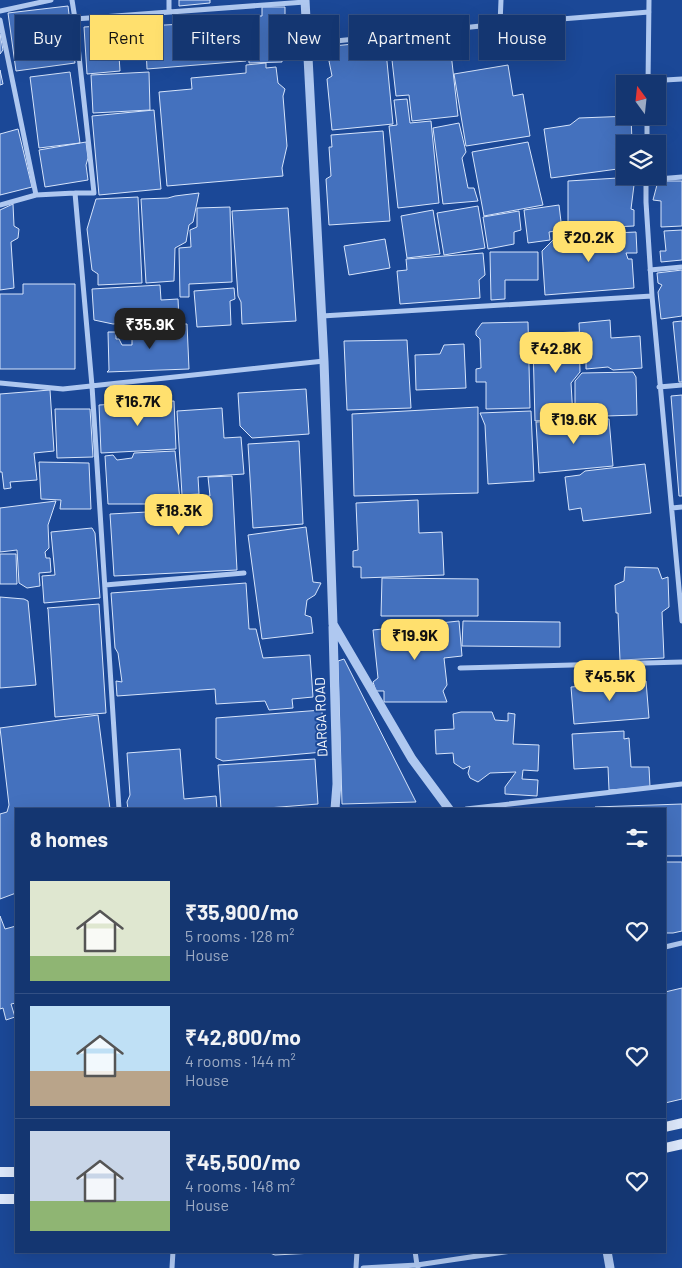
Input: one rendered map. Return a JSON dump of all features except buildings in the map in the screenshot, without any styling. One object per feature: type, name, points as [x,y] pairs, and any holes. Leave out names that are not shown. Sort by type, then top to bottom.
[{"type":"main road","points":[[666,1127],[682,1123]]},
{"type":"main road","points":[[666,1148],[682,1144]]},
{"type":"main road","points":[[0,1172],[15,1172]]},
{"type":"main road","points":[[0,1199],[15,1199]]},
{"type":"street","points":[[0,11],[51,0]]},
{"type":"street","points":[[72,0],[74,15]]},
{"type":"street","points":[[168,0],[169,12]]},
{"type":"street","points":[[500,15],[501,0]]},
{"type":"street","points":[[648,75],[649,0]]},
{"type":"street","points":[[80,19],[305,1]]},
{"type":"street","name":"DARGA ROAD","points":[[305,1],[306,15]]},
{"type":"street","points":[[565,19],[649,12]]},
{"type":"street","points":[[0,20],[36,195]]},
{"type":"street","points":[[339,41],[479,26]]},
{"type":"street","points":[[0,205],[36,195],[94,193],[79,60]]},
{"type":"street","name":"DARGA ROAD","points":[[308,60],[324,361],[337,784],[335,808]]},
{"type":"street","points":[[666,80],[682,79]]},
{"type":"street","points":[[666,177],[682,177]]},
{"type":"street","points":[[646,185],[659,387],[682,621]]},
{"type":"street","points":[[75,193],[92,386],[119,808]]},
{"type":"street","points":[[650,270],[682,266]]},
{"type":"street","points":[[322,316],[652,296]]},
{"type":"street","points":[[0,383],[63,388],[324,361]]},
{"type":"street","points":[[659,387],[682,385]]},
{"type":"street","points":[[672,508],[682,507]]},
{"type":"street","points":[[105,585],[244,573]]},
{"type":"street","points":[[333,624],[412,759],[448,808]]},
{"type":"street","points":[[460,668],[682,662]]},
{"type":"street","points":[[475,808],[682,784]]},
{"type":"street","points":[[666,947],[682,943]]},
{"type":"street","points":[[172,1268],[174,1253]]},
{"type":"street","points":[[356,1268],[357,1253]]},
{"type":"street","points":[[415,1253],[418,1266]]},
{"type":"street","points":[[363,1268],[418,1266],[499,1253]]},
{"type":"street","points":[[607,1253],[610,1268]]}]
